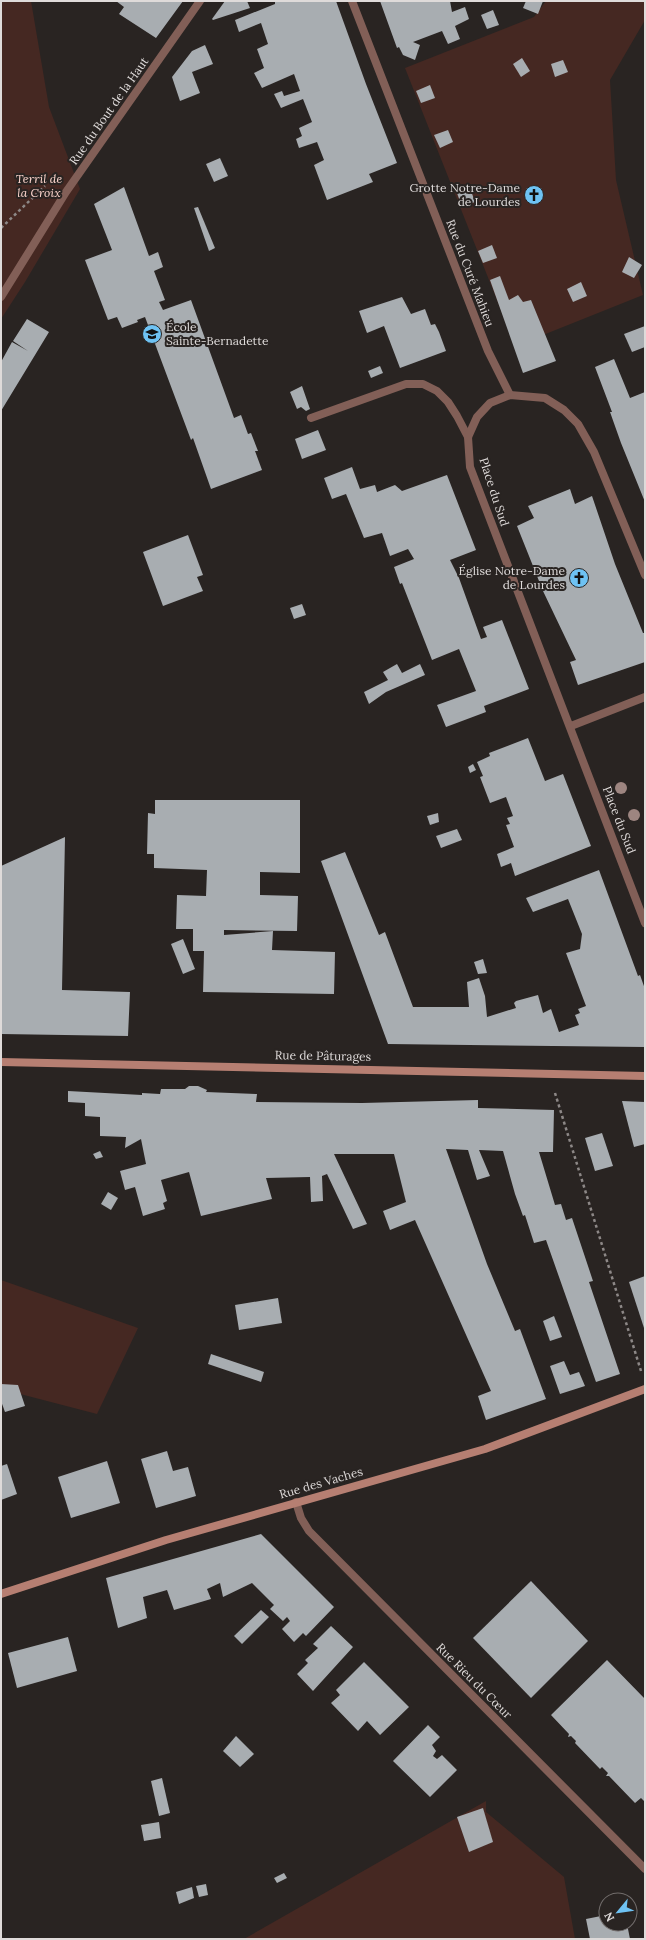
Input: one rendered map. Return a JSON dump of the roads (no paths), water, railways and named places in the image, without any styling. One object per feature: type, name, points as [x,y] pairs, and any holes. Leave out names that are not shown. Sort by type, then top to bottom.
[{"type":"street","name":"Rue du Bout de la Haut","points":[[1,297],[66,192],[200,1]]},
{"type":"street","name":"Rue du Curé Mahieu","points":[[352,1],[488,351],[510,395]]},
{"type":"street","points":[[311,418],[406,384],[423,384],[437,391],[448,402],[458,416],[468,437]]},
{"type":"street","name":"Place du Sud","points":[[645,575],[594,452],[578,424],[564,410],[545,398],[510,395],[490,403],[477,417],[468,437],[470,467],[645,923]]},
{"type":"street","points":[[570,726],[645,697]]},
{"type":"street","name":"Rue de Pâturages","points":[[1,1062],[645,1076]]},
{"type":"street","name":"Rue des Vaches","points":[[1,1594],[166,1540],[492,1447],[645,1389]]},
{"type":"street","name":"Rue Rieu du Cœur","points":[[296,1502],[300,1518],[309,1531],[645,1869]]},
{"type":"place","name":"Grotte Notre-Dame de Lourdes","points":[[534,195]]},
{"type":"place","name":"École Sainte-Bernadette","points":[[152,334]]},
{"type":"place","name":"Église Notre-Dame de Lourdes","points":[[579,578]]},
{"type":"park label","name":"Terril de la Croix","points":[[39,186]]}]
